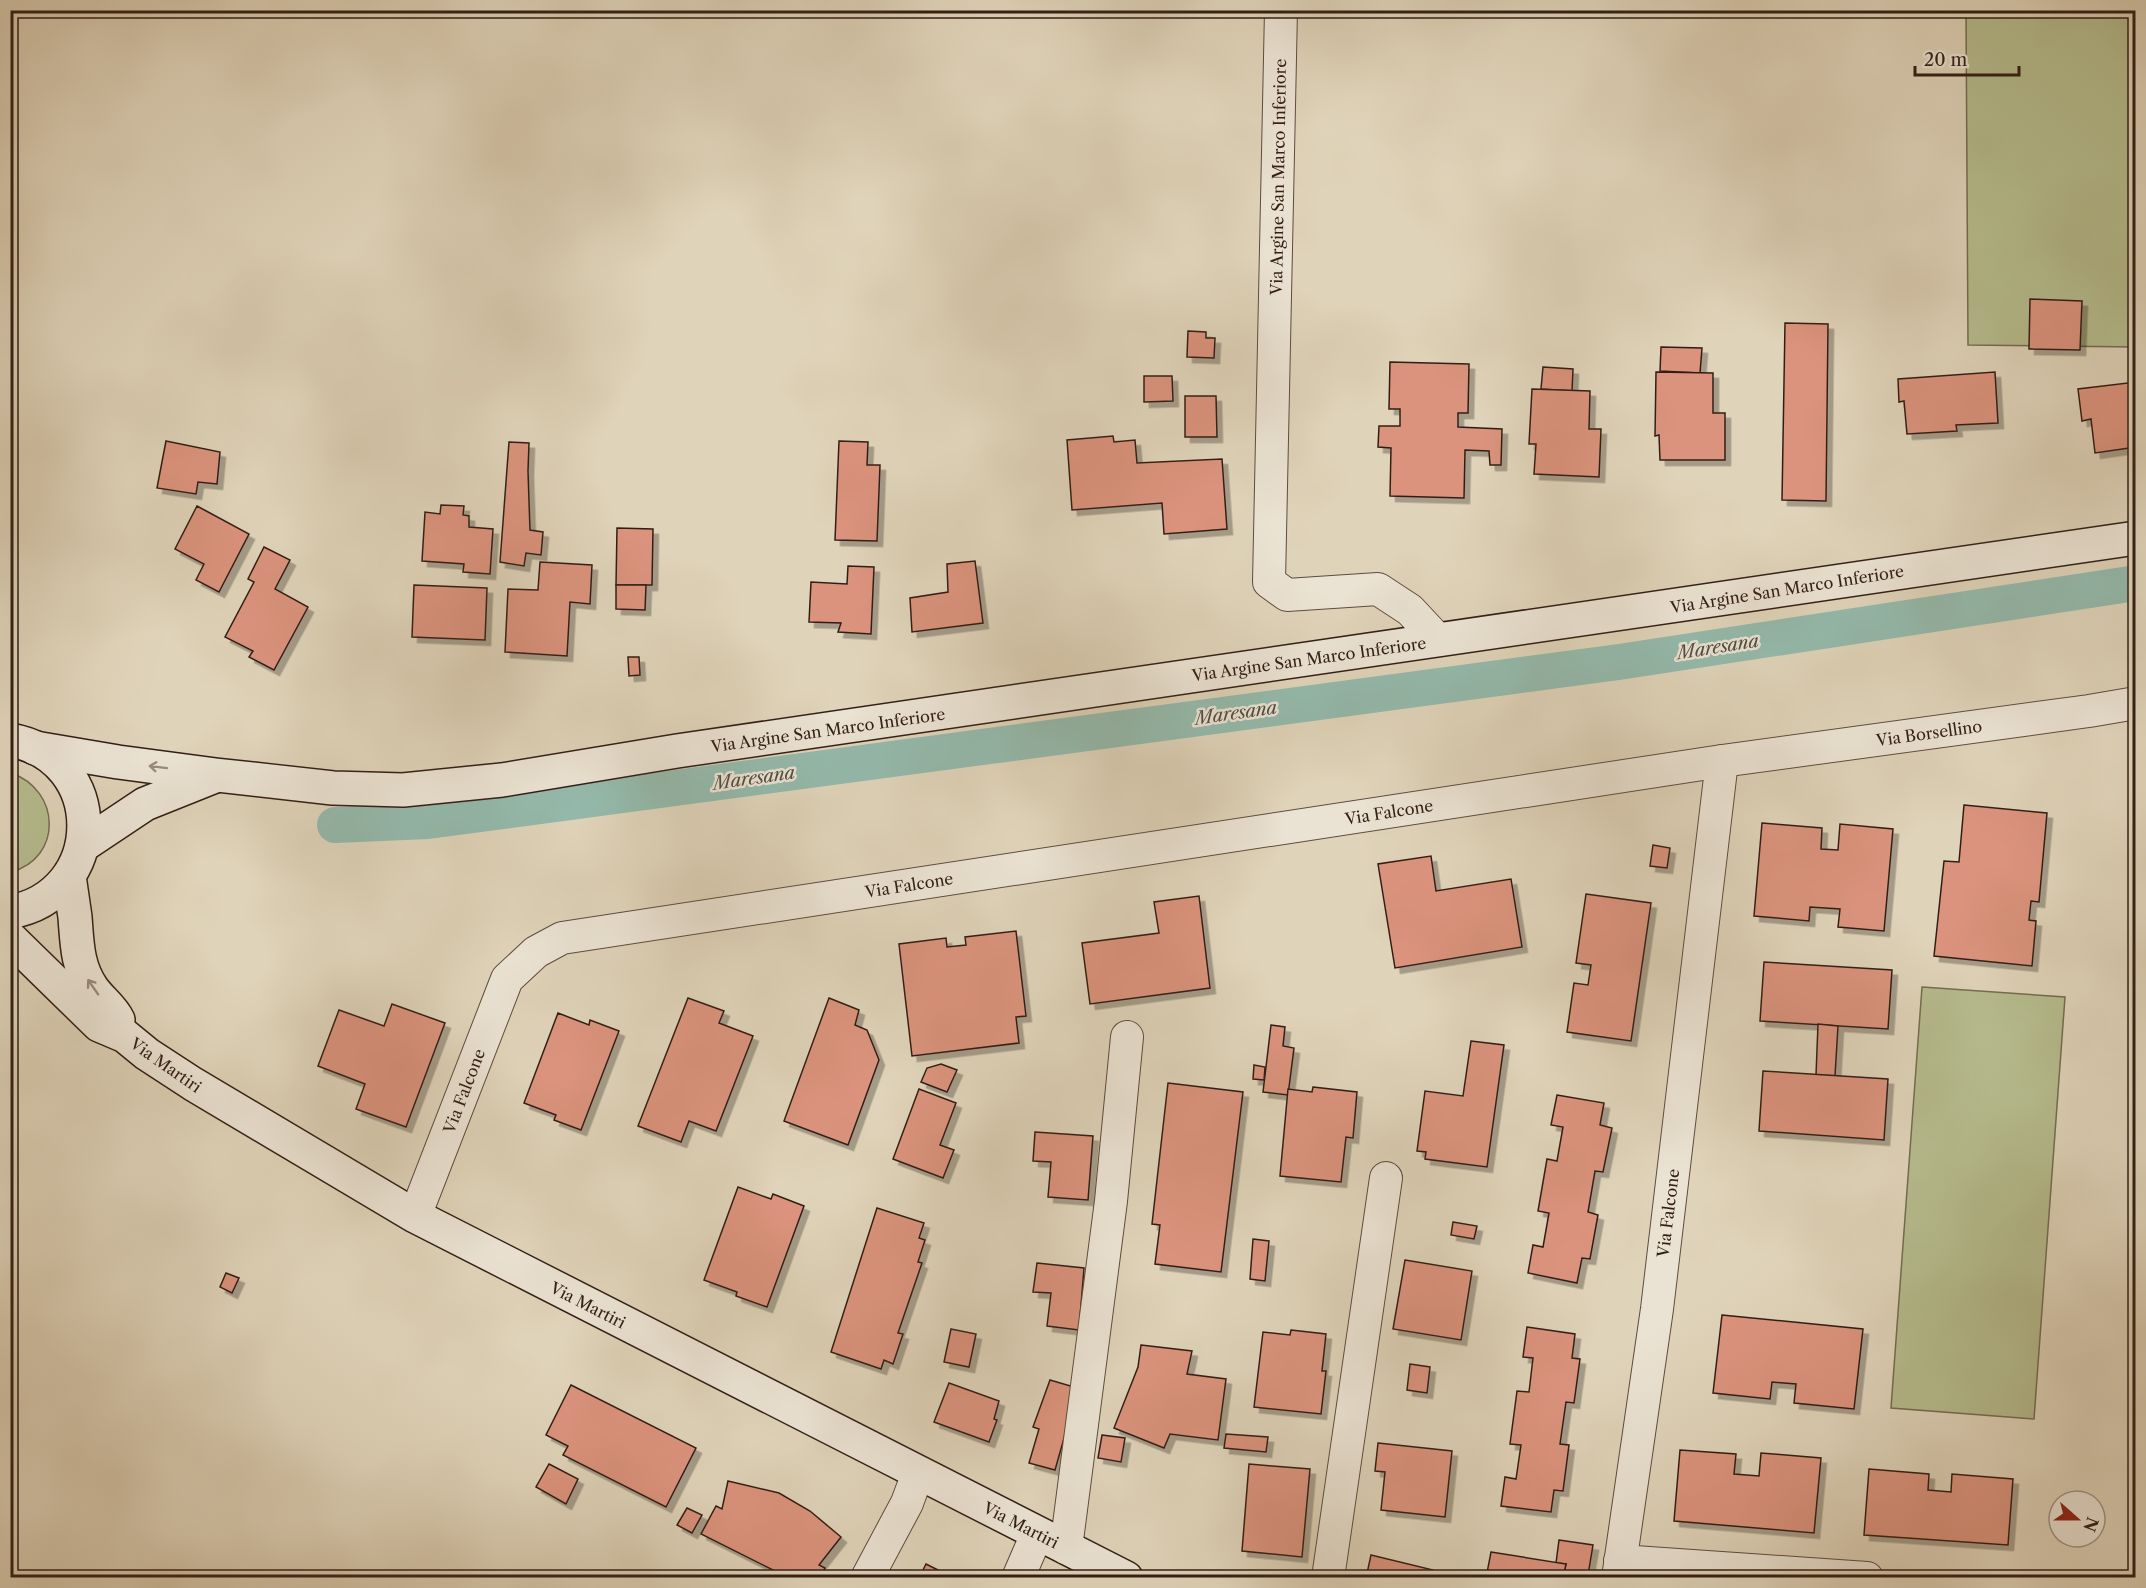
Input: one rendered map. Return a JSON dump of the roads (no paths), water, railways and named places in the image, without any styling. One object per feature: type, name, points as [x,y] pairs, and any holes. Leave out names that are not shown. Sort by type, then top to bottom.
[{"type":"street","name":"Via Argine San Marco Inferiore","points":[[1281,10],[1269,582],[1287,595],[1378,590],[1410,610],[1438,640]]},
{"type":"street","name":"Via Argine San Marco Inferiore","points":[[23,744],[118,762],[216,775],[333,788],[403,790],[502,780],[677,751],[2136,538]]},
{"type":"street","name":"Via Borsellino","points":[[1722,761],[2136,703]]},
{"type":"street","name":"Via Argine San Marco Inferiore","points":[[10,912],[29,907],[45,899],[61,886],[69,876],[82,846],[84,818],[78,791],[59,764],[23,744]]},
{"type":"street","name":"Via Falcone","points":[[415,1216],[507,979],[536,952],[562,938],[1722,761],[1657,1309],[1619,1569]]},
{"type":"street","name":"Via Argine San Marco Inferiore","points":[[82,846],[145,804],[216,775]]},
{"type":"street","name":"Via Martiri","points":[[69,876],[75,917],[76,946],[84,972],[93,989],[113,1010],[125,1036]]},
{"type":"street","name":"Via Martiri","points":[[10,938],[99,1025],[125,1036],[147,1054],[193,1084],[415,1216],[1126,1578]]},
{"type":"street","name":"Via Martiri","points":[[1066,1548],[1109,1213],[1127,1037]]},
{"type":"street","points":[[1328,1578],[1386,1178]]},
{"type":"street","points":[[867,1578],[907,1503],[918,1473]]},
{"type":"street","points":[[1018,1578],[1036,1534]]},
{"type":"street","points":[[1619,1569],[1867,1578]]},
{"type":"waterway","name":"Maresana","points":[[335,825],[428,821],[1619,662],[2136,583]]}]
